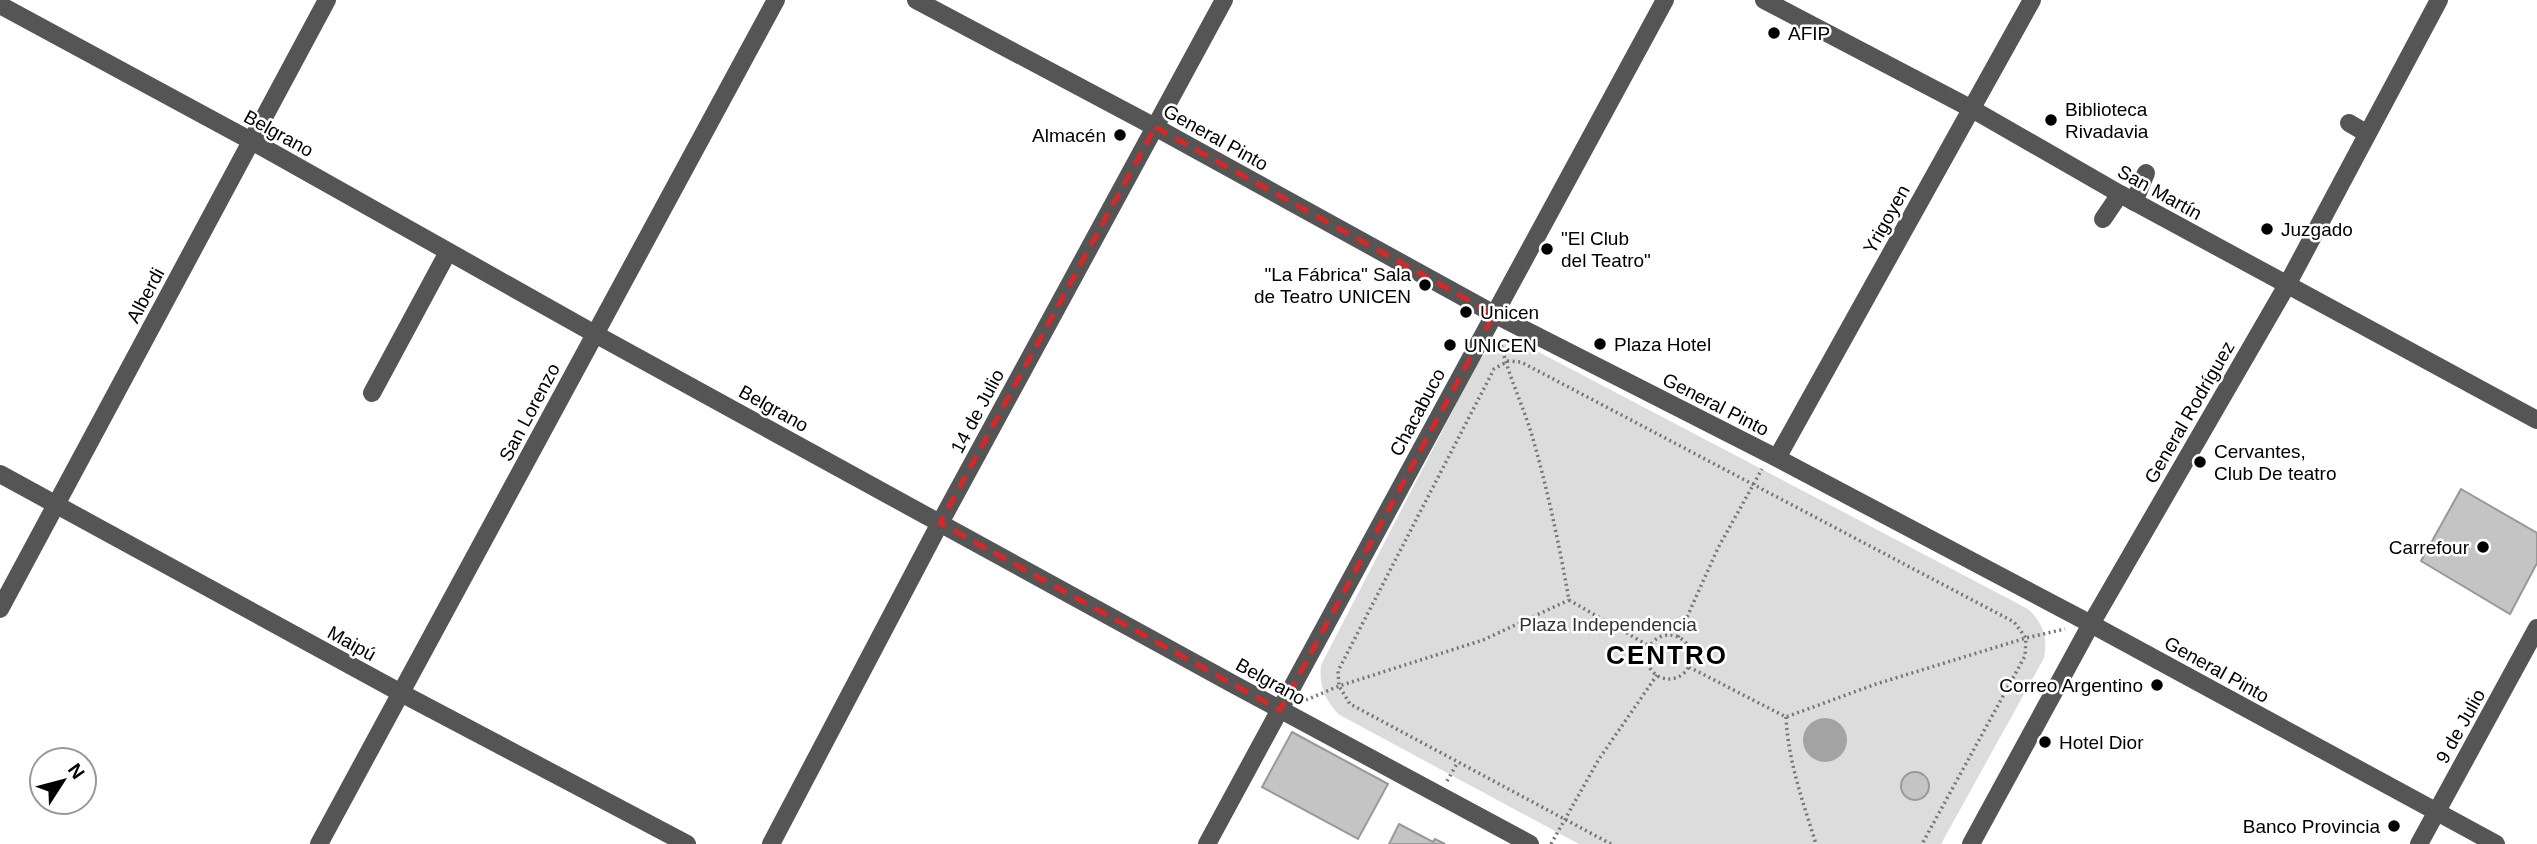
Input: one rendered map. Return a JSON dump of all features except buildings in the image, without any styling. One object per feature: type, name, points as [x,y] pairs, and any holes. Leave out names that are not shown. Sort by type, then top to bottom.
[{"type":"street","name":"Alberdi","points":[[0,609],[327,0]]},
{"type":"street","name":"San Lorenzo","points":[[319,844],[776,0]]},
{"type":"street","name":"General Pinto","points":[[916,0],[1155,127],[1494,314],[2091,624],[2496,844]]},
{"type":"street","name":"14 de Julio","points":[[771,844],[940,523],[1224,0]]},
{"type":"street","name":"Chacabuco","points":[[1207,844],[1665,0]]},
{"type":"street","name":"San Martín","points":[[1763,0],[1972,109],[2127,198],[2537,420]]},
{"type":"street","name":"Yrigoyen","points":[[1773,457],[2032,0]]},
{"type":"street","name":"General Rodríguez","points":[[1971,844],[2091,624],[2287,285],[2439,0]]},
{"type":"street","name":"Belgrano","points":[[0,5],[250,140],[595,334],[1280,710],[1530,844]]},
{"type":"street","points":[[2349,123],[2366,133]]},
{"type":"street","points":[[2103,219],[2127,198],[2146,173]]},
{"type":"street","points":[[372,393],[448,252]]},
{"type":"street","name":"Maipú","points":[[0,474],[401,693],[687,844]]},
{"type":"street","name":"9 de Julio","points":[[2419,844],[2537,628]]},
{"type":"path","points":[[1494,314],[1505,363],[1530,429],[1547,493],[1569,600],[1651,647]]},
{"type":"path","points":[[1611,844],[1350,704],[1339,686],[1338,671],[1494,369],[1505,363],[1521,362],[2014,622],[2026,638],[2025,656],[1922,844]]},
{"type":"path","points":[[1678,637],[1718,548],[1754,484],[1773,457]]},
{"type":"path","points":[[1280,710],[1339,686],[1483,640],[1569,600]]},
{"type":"path","points":[[1689,667],[1786,717],[1876,684],[2026,638],[2091,624]]},
{"type":"path","points":[[1678,637],[1689,648],[1689,667],[1677,678],[1662,678],[1648,663],[1651,647],[1658,638],[1678,637]]},
{"type":"path","points":[[1552,844],[1599,759],[1657,675]]},
{"type":"path","points":[[1786,717],[1787,741],[1795,779],[1816,844]]},
{"type":"highlighted area","points":[[1155,127],[1494,314],[1280,710],[940,523]]},
{"type":"green space","name":"Plaza Independencia","points":[[1516,342],[2033,614],[2043,631],[2044,658],[1941,844],[1579,844],[1338,714],[1324,691],[1321,665],[1479,360],[1496,347]]},
{"type":"shaded area","points":[[1825,718],[1840,725],[1847,740],[1840,755],[1825,762],[1810,755],[1803,740],[1810,725]]},
{"type":"place","name":"AFIP","points":[[1774,33]]},
{"type":"place","name":"Biblioteca Rivadavia","points":[[2051,120]]},
{"type":"place","name":"Almacén","points":[[1120,135]]},
{"type":"place","name":"Juzgado","points":[[2267,229]]},
{"type":"place","name":"\"El Club del Teatro\"","points":[[1547,249]]},
{"type":"place","name":"\"La Fábrica\" Sala de Teatro UNICEN","points":[[1425,285]]},
{"type":"place","name":"Unicen","points":[[1466,312]]},
{"type":"place","name":"Plaza Hotel","points":[[1600,344]]},
{"type":"place","name":"UNICEN","points":[[1450,345]]},
{"type":"place","name":"Cervantes, Club De teatro","points":[[2200,462]]},
{"type":"place","name":"Carrefour","points":[[2483,547]]},
{"type":"place","name":"Correo Argentino","points":[[2157,685]]},
{"type":"place","name":"Hotel Dior","points":[[2045,742]]},
{"type":"place","name":"Banco Provincia","points":[[2394,826]]},
{"type":"district","name":"CENTRO","points":[[1667,655]]}]
